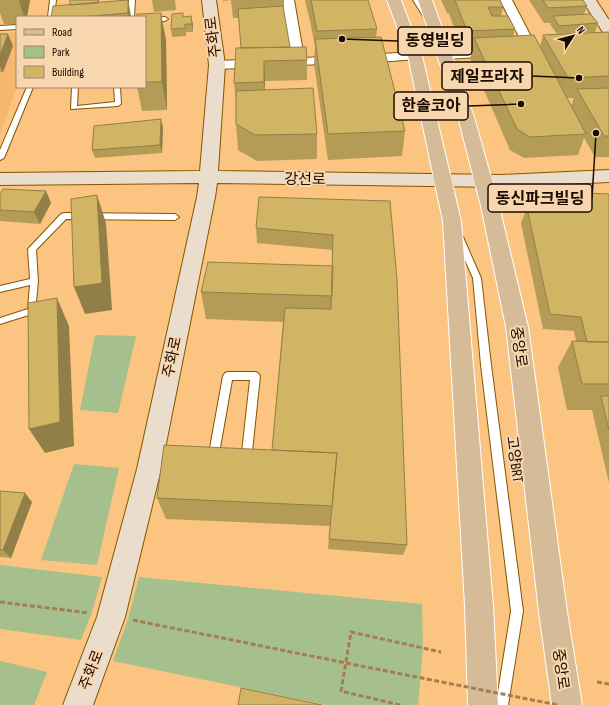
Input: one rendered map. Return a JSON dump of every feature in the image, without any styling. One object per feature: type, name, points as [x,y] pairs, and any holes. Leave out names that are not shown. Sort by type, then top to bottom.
[{"type":"main road","points":[[394,0],[414,56],[452,221],[479,606],[483,705]]},
{"type":"main road","name":"중앙로","points":[[424,0],[439,38],[466,117],[490,206],[517,327],[553,612],[559,647],[560,698]]},
{"type":"street","name":"주화로","points":[[78,705],[111,616],[157,458],[194,282],[209,177],[217,65],[209,0]]},
{"type":"street","points":[[288,0],[298,61]]},
{"type":"street","points":[[506,0],[533,52]]},
{"type":"street","points":[[589,0],[609,31]]},
{"type":"street","points":[[445,55],[548,51]]},
{"type":"street","points":[[217,65],[414,56]]},
{"type":"street","name":"강선로","points":[[0,179],[209,177],[443,181],[609,176]]},
{"type":"lane","points":[[51,16],[53,0]]},
{"type":"lane","points":[[131,16],[132,0]]},
{"type":"lane","points":[[416,0],[439,38]]},
{"type":"lane","points":[[146,20],[165,19]]},
{"type":"lane","points":[[0,28],[16,27]]},
{"type":"lane","points":[[0,158],[30,88]]},
{"type":"lane","points":[[75,88],[73,108],[118,104],[117,88]]},
{"type":"lane","points":[[0,321],[32,311],[34,281],[32,249],[64,216],[175,217]]},
{"type":"lane","name":"고양BRT","points":[[452,221],[477,278],[517,611],[502,705]]},
{"type":"lane","points":[[0,288],[34,281]]},
{"type":"lane","points":[[212,463],[228,376],[255,376],[246,464],[239,464]]},
{"type":"path","points":[[0,602],[93,614]]},
{"type":"path","points":[[128,619],[346,664],[558,705]]},
{"type":"path","points":[[400,705],[341,690],[351,632],[441,652]]},
{"type":"path","points":[[597,682],[609,684]]},
{"type":"shaded area","points":[[16,32],[17,88],[0,135],[0,33]]},
{"type":"green space","points":[[95,335],[136,336],[118,413],[80,410]]},
{"type":"green space","points":[[74,464],[119,468],[97,565],[41,560]]},
{"type":"green space","points":[[0,565],[102,577],[91,615],[81,640],[0,629]]},
{"type":"green space","points":[[139,577],[422,604],[423,648],[418,705],[327,705],[113,661],[128,619]]},
{"type":"green space","points":[[0,661],[47,672],[34,705],[0,705]]},
{"type":"building","points":[[70,0],[98,0],[98,3],[70,5]]},
{"type":"building","points":[[128,0],[128,13],[92,16],[51,16],[53,6]]},
{"type":"building","points":[[311,0],[368,0],[377,29],[317,31]]},
{"type":"building","points":[[455,0],[500,0],[503,7],[488,7],[492,16],[508,16],[515,29],[467,31]]},
{"type":"building","points":[[543,0],[583,0],[587,6],[548,8]]},
{"type":"building","points":[[283,6],[290,47],[241,48],[238,9]]},
{"type":"building","points":[[161,13],[162,82],[146,82],[146,16],[137,16],[137,14]]},
{"type":"building","points":[[183,13],[183,17],[191,16],[192,24],[185,24],[185,28],[171,29],[172,14]]},
{"type":"building","points":[[590,14],[598,23],[559,26],[553,16]]},
{"type":"building","points":[[609,32],[609,76],[568,78],[543,35]]},
{"type":"building","points":[[0,34],[8,34],[0,55]]},
{"type":"building","points":[[534,35],[586,134],[530,137],[517,129],[474,38]]},
{"type":"building","points":[[381,37],[405,131],[328,134],[315,39]]},
{"type":"building","points":[[306,47],[307,60],[264,61],[264,82],[234,83],[236,48]]},
{"type":"building","points":[[313,88],[317,134],[255,135],[236,124],[236,91]]},
{"type":"building","points":[[609,88],[609,136],[604,136],[577,89]]},
{"type":"building","points":[[161,119],[160,145],[92,150],[94,126]]},
{"type":"building","points":[[3,189],[46,191],[34,212],[0,210],[0,195]]},
{"type":"building","points":[[540,191],[609,194],[609,342],[587,342],[581,317],[550,314],[527,208],[544,209]]},
{"type":"building","points":[[97,195],[102,283],[74,287],[71,199]]},
{"type":"building","points":[[259,197],[390,201],[397,280],[407,545],[329,539],[337,453],[272,450],[285,308],[331,309],[333,235],[256,228]]},
{"type":"building","points":[[208,262],[333,266],[332,296],[201,292]]},
{"type":"building","points":[[57,298],[60,422],[29,429],[28,303]]},
{"type":"building","points":[[572,341],[609,342],[609,384],[582,384]]},
{"type":"building","points":[[601,396],[609,396],[609,430]]},
{"type":"building","points":[[164,445],[337,453],[332,506],[157,498]]},
{"type":"building","points":[[0,491],[25,493],[3,550],[0,550]]},
{"type":"building","points":[[241,688],[322,705],[238,705]]},
{"type":"place","name":"동영빌딩","points":[[342,39]]},
{"type":"place","name":"제일프라자","points":[[579,78]]},
{"type":"place","name":"한솔코아","points":[[521,104]]},
{"type":"place","name":"동신파크빌딩","points":[[596,133]]}]
